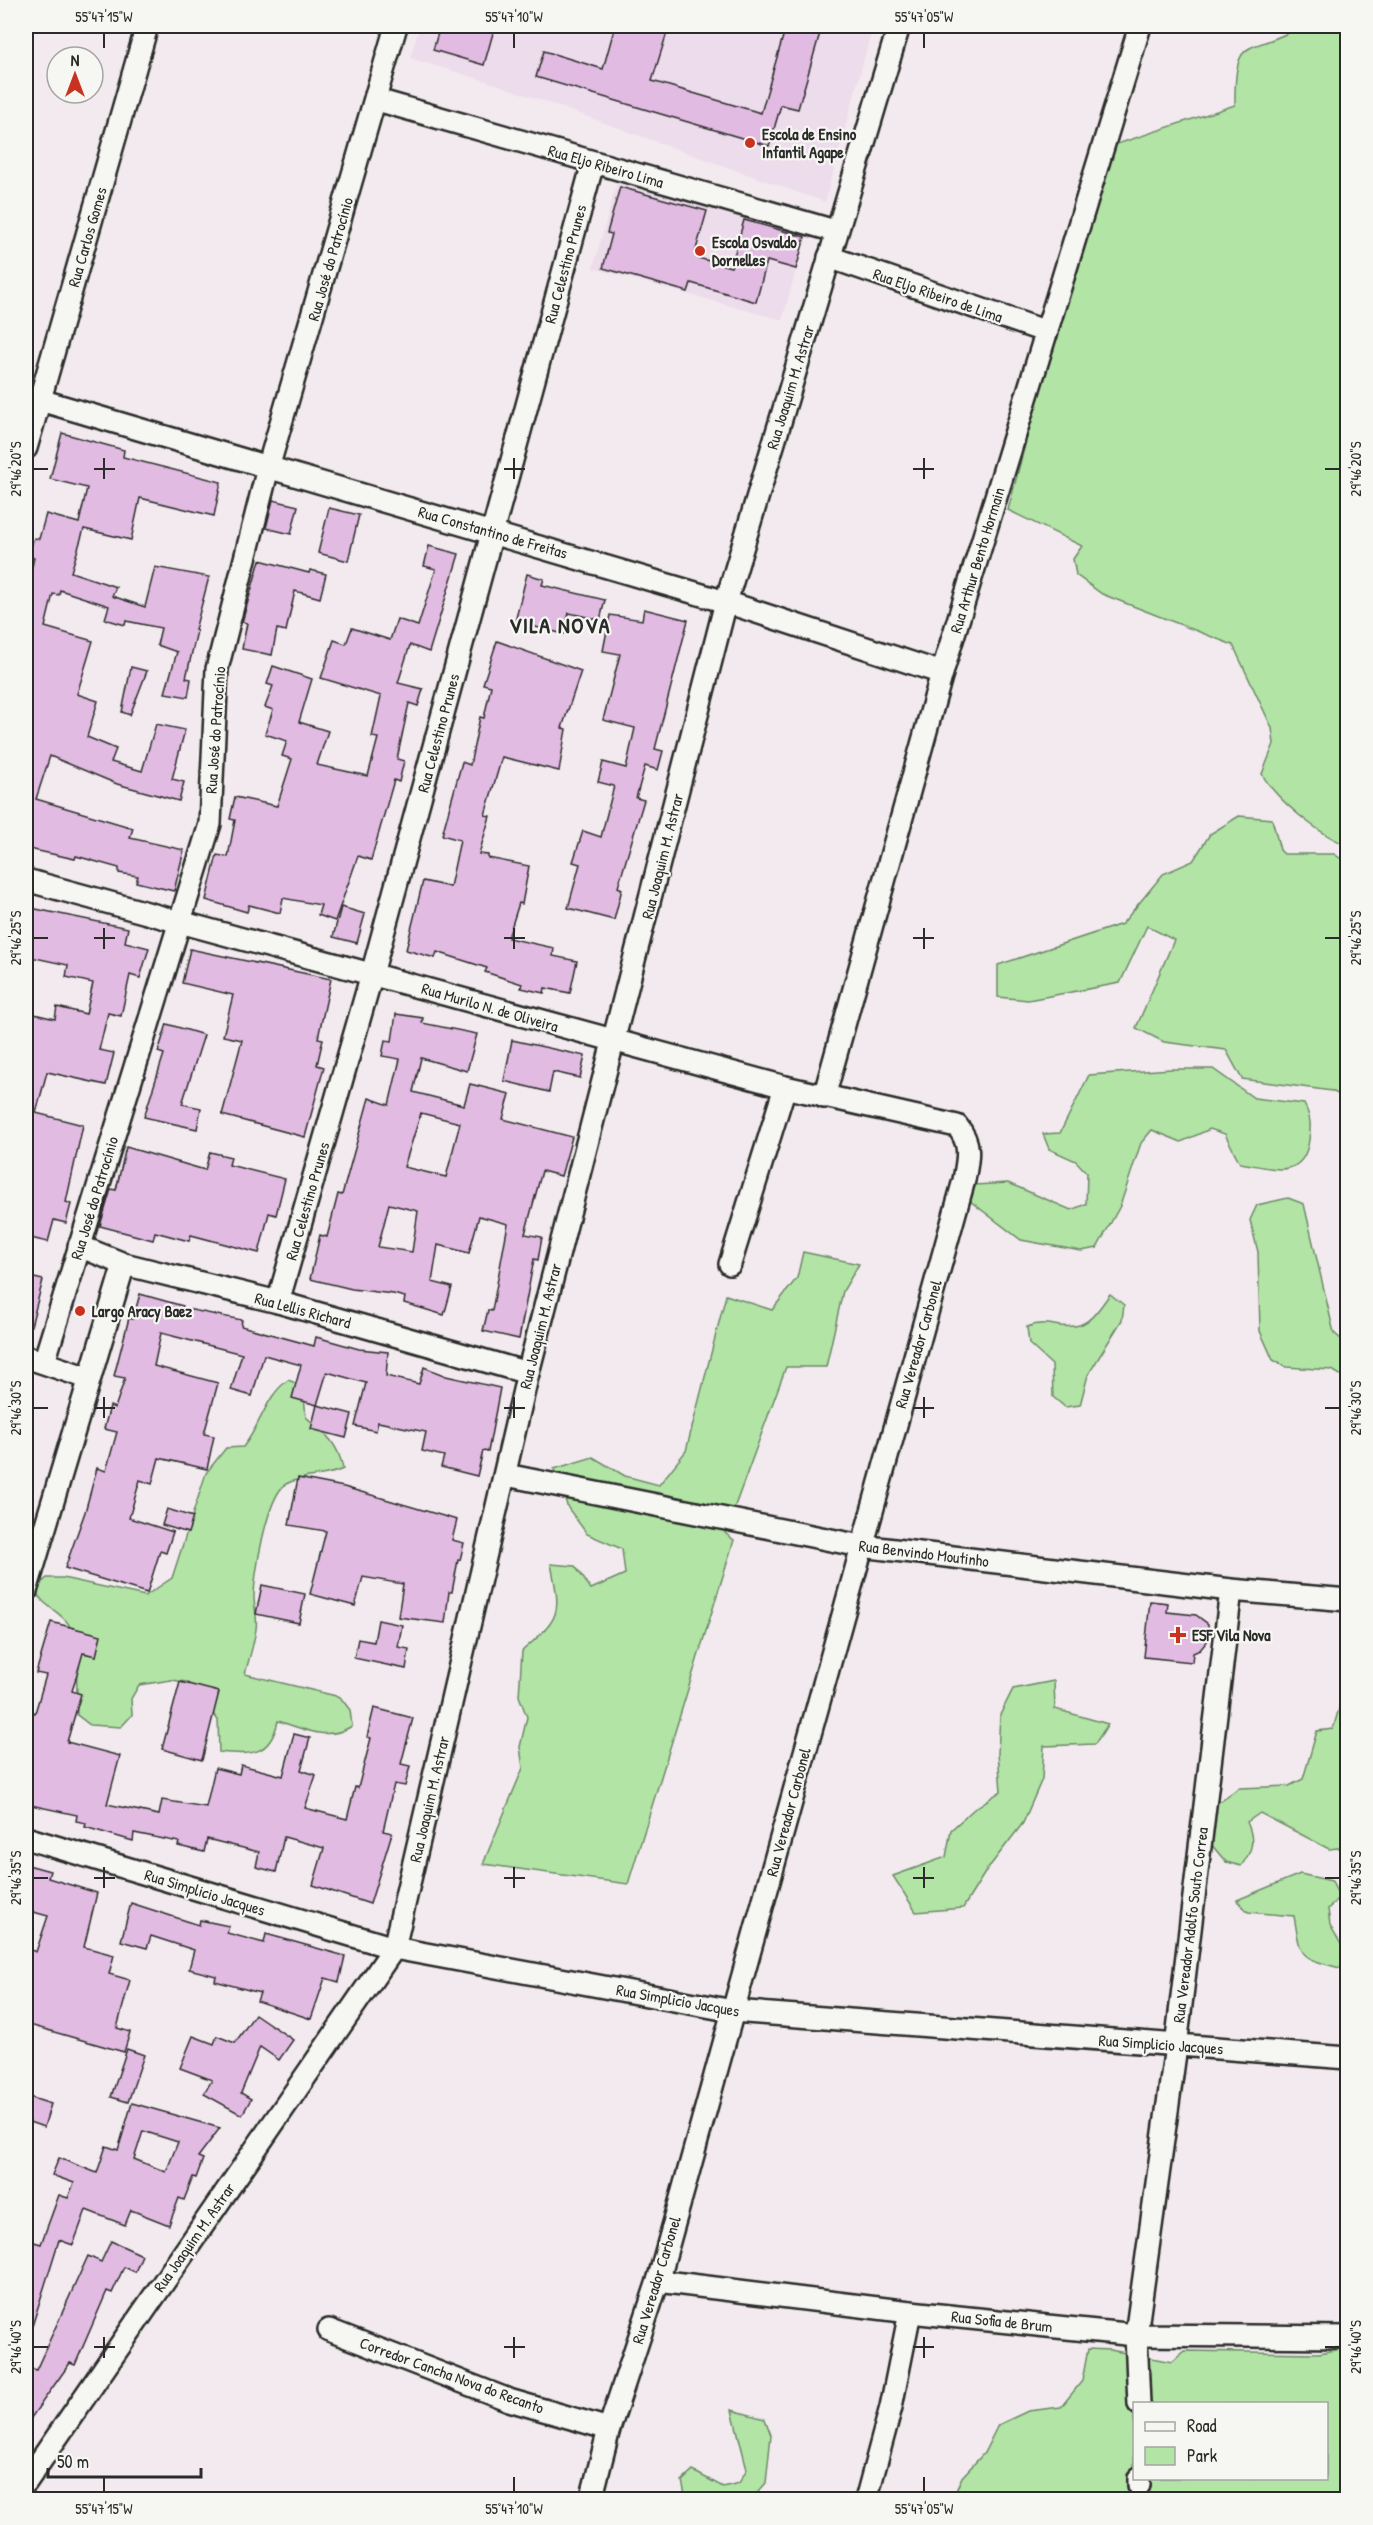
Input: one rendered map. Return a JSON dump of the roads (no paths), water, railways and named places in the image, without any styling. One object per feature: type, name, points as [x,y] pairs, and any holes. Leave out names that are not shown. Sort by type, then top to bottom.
[{"type":"street","name":"Rua Carlos Gomes","points":[[26,448],[147,26]]},
{"type":"street","name":"Rua José do Patrocínio","points":[[35,1359],[79,1246],[210,824],[217,669],[268,468],[377,100],[396,26]]},
{"type":"street","points":[[835,231],[899,26]]},
{"type":"street","name":"Rua Arthur Bento Hormain","points":[[824,1097],[942,674],[1140,26]]},
{"type":"street","name":"Rua Eljo Ribeiro Lima","points":[[377,100],[835,231]]},
{"type":"street","name":"Rua Celestino Prunes","points":[[278,1302],[372,974],[592,162]]},
{"type":"street","name":"Rua Joaquim M. Astrar","points":[[26,2482],[394,1948],[528,1373],[726,602],[835,231]]},
{"type":"street","name":"Rua Eljo Ribeiro de Lima","points":[[829,257],[1047,332]]},
{"type":"street","name":"Rua Constantino de Freitas","points":[[40,400],[726,602],[942,674]]},
{"type":"street","name":"Rua Murilo N. de Oliveira","points":[[26,880],[785,1087],[957,1126]]},
{"type":"street","points":[[730,1264],[785,1087]]},
{"type":"street","name":"Rua Vereador Carbonel","points":[[591,2499],[609,2429],[658,2282],[964,1180],[970,1151],[965,1136],[957,1126]]},
{"type":"street","name":"Rua Lellis Richard","points":[[79,1246],[124,1264],[278,1302],[528,1373]]},
{"type":"street","points":[[26,1591],[124,1264]]},
{"type":"street","points":[[35,1359],[88,1378]]},
{"type":"street","name":"Rua Benvindo Moutinho","points":[[506,1475],[861,1546],[1231,1590],[1347,1600]]},
{"type":"street","name":"Rua Vereador Adolfo Souto Correa","points":[[1138,2402],[1136,2335],[1176,2046],[1231,1590]]},
{"type":"street","name":"Rua Simplicio Jacques","points":[[26,1838],[394,1948],[733,2011],[1347,2058]]},
{"type":"street","name":"Rua Sofia de Brum","points":[[658,2282],[910,2312],[1136,2335],[1347,2337]]},
{"type":"street","points":[[866,2499],[891,2407],[910,2312]]},
{"type":"street","name":"Corredor Cancha Nova do Recanto","points":[[329,2330],[509,2400],[609,2429]]},
{"type":"place","name":"Escola de Ensino Infantil Agape","points":[[750,143]]},
{"type":"place","name":"Escola Osvaldo Dornelles","points":[[700,251]]},
{"type":"place","name":"Largo Aracy Baez","points":[[80,1311]]},
{"type":"place","name":"ESF Vila Nova","points":[[1178,1635]]},
{"type":"district","name":"VILA NOVA","points":[[560,625]]}]
